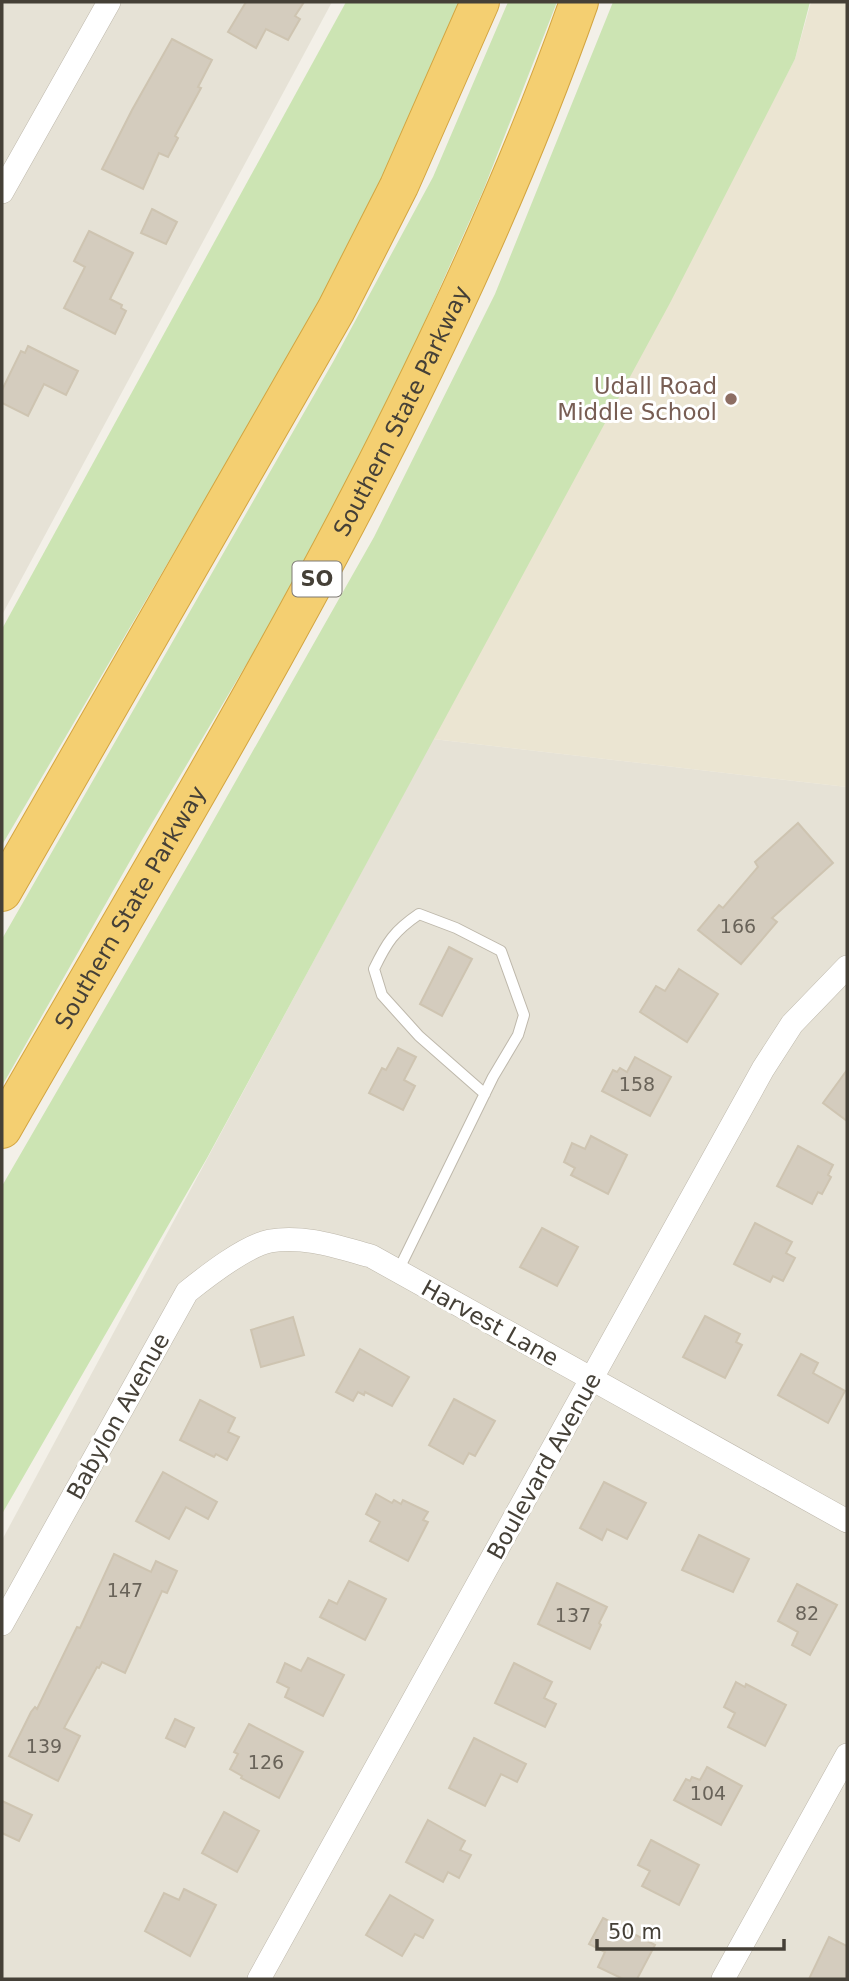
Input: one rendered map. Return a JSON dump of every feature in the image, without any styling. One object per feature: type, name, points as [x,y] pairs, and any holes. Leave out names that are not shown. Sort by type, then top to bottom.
[{"type":"highway","points":[[2,892],[336,310],[400,186],[480,2]]},
{"type":"highway","name":"Southern State Parkway","points":[[2,1129],[282,642],[410,400],[496,213],[579,2]]},
{"type":"street","points":[[2,192],[109,2]]},
{"type":"street","name":"Boulevard Avenue","points":[[259,1979],[763,1069],[792,1024],[847,967]]},
{"type":"street","name":"Harvest Lane","points":[[268,1241],[317,1241],[371,1256],[847,1521]]},
{"type":"street","name":"Babylon Avenue","points":[[2,1625],[187,1292],[226,1262],[268,1241]]},
{"type":"street","points":[[723,1979],[847,1755]]},
{"type":"lane","points":[[398,1271],[485,1094],[518,1035],[524,1015],[501,951],[456,928],[419,914],[400,927],[387,942],[374,969],[382,995],[419,1036],[485,1094]]},
{"type":"shaded area","points":[[2,2],[332,2],[2,615]]},
{"type":"shaded area","name":"Udall Road Middle School","points":[[811,2],[847,2],[847,787],[433,739],[795,59]]},
{"type":"shaded area","points":[[433,739],[847,787],[847,1979],[2,1979],[2,1540]]},
{"type":"green space","points":[[346,2],[459,2],[410,122],[320,304],[2,845],[2,629]]},
{"type":"green space","points":[[508,2],[557,2],[483,191],[409,357],[294,584],[142,840],[2,1086],[2,939],[333,362],[433,177]]},
{"type":"green space","points":[[613,2],[810,2],[795,59],[670,303],[207,1158],[2,1514],[2,1186],[374,537],[495,294]]},
{"type":"building","points":[[246,2],[304,2],[295,16],[300,19],[288,40],[266,29],[256,48],[228,32]]},
{"type":"building","points":[[172,39],[212,60],[198,87],[201,88],[175,136],[178,138],[168,157],[159,153],[143,189],[102,169]]},
{"type":"building","points":[[152,209],[177,222],[166,244],[141,233]]},
{"type":"building","points":[[89,231],[133,253],[110,299],[122,305],[121,308],[126,311],[115,334],[64,308],[85,267],[74,261]]},
{"type":"building","points":[[28,346],[78,371],[66,395],[44,384],[28,416],[2,403],[2,390],[21,351],[25,353]]},
{"type":"building","points":[[798,823],[833,863],[772,918],[777,922],[741,964],[698,930],[719,905],[723,908],[758,867],[755,862]]},
{"type":"building","points":[[449,947],[472,959],[442,1016],[420,1004]]},
{"type":"building","points":[[679,969],[718,994],[687,1042],[640,1012],[656,986],[665,991]]},
{"type":"building","points":[[398,1048],[416,1057],[404,1080],[415,1086],[403,1110],[369,1093],[382,1068],[386,1070]]},
{"type":"building","points":[[635,1057],[671,1077],[650,1116],[602,1091],[613,1070],[617,1072],[620,1068],[627,1072]]},
{"type":"building","points":[[847,1070],[847,1121],[823,1103]]},
{"type":"building","points":[[591,1136],[627,1155],[608,1194],[571,1175],[575,1168],[564,1162],[572,1143],[585,1149]]},
{"type":"building","points":[[798,1146],[833,1165],[828,1175],[831,1177],[822,1194],[818,1192],[812,1204],[777,1186]]},
{"type":"building","points":[[755,1223],[792,1242],[786,1253],[795,1258],[783,1281],[773,1276],[770,1282],[734,1264]]},
{"type":"building","points":[[542,1228],[578,1247],[557,1286],[520,1267]]},
{"type":"building","points":[[705,1316],[740,1334],[736,1342],[742,1345],[725,1378],[683,1357]]},
{"type":"building","points":[[293,1317],[304,1355],[261,1367],[251,1330]]},
{"type":"building","points":[[360,1349],[409,1377],[392,1406],[365,1392],[364,1395],[358,1392],[353,1401],[336,1392]]},
{"type":"building","points":[[801,1354],[818,1363],[813,1373],[845,1391],[828,1423],[778,1395]]},
{"type":"building","points":[[454,1399],[495,1421],[475,1456],[469,1453],[463,1464],[429,1445]]},
{"type":"building","points":[[200,1400],[235,1418],[228,1432],[239,1437],[227,1460],[216,1454],[214,1457],[180,1440]]},
{"type":"building","points":[[163,1472],[217,1502],[208,1519],[186,1507],[169,1539],[136,1521]]},
{"type":"building","points":[[604,1482],[646,1503],[627,1539],[607,1529],[602,1540],[580,1528]]},
{"type":"building","points":[[376,1494],[392,1503],[394,1500],[401,1504],[403,1500],[428,1512],[423,1520],[428,1522],[408,1561],[370,1541],[380,1522],[366,1514]]},
{"type":"building","points":[[699,1535],[749,1559],[733,1592],[682,1570]]},
{"type":"building","points":[[114,1554],[151,1572],[156,1561],[177,1571],[167,1593],[162,1591],[125,1673],[102,1662],[99,1668],[97,1667],[64,1728],[80,1736],[58,1781],[9,1756],[31,1712],[35,1707],[37,1709],[77,1627],[80,1628]]},
{"type":"building","points":[[349,1581],[386,1599],[365,1640],[320,1617],[329,1600],[337,1604]]},
{"type":"building","points":[[557,1583],[607,1607],[590,1649],[538,1624]]},
{"type":"building","points":[[797,1584],[837,1605],[810,1655],[792,1645],[798,1632],[778,1621]]},
{"type":"building","points":[[308,1658],[344,1675],[323,1716],[285,1697],[289,1688],[277,1682],[285,1663],[301,1671]]},
{"type":"building","points":[[514,1663],[552,1682],[544,1698],[556,1704],[545,1727],[495,1703]]},
{"type":"building","points":[[736,1682],[745,1687],[746,1684],[786,1705],[765,1746],[728,1727],[735,1713],[724,1707]]},
{"type":"building","points":[[175,1719],[194,1728],[185,1747],[166,1738]]},
{"type":"building","points":[[249,1724],[303,1752],[279,1798],[241,1778],[242,1776],[230,1769],[238,1754],[234,1752]]},
{"type":"building","points":[[474,1738],[526,1764],[517,1782],[501,1774],[485,1806],[449,1788]]},
{"type":"building","points":[[707,1767],[742,1786],[721,1825],[674,1800],[686,1779],[690,1781],[692,1777],[700,1780]]},
{"type":"building","points":[[2,1801],[32,1815],[19,1841],[2,1833]]},
{"type":"building","points":[[224,1812],[259,1831],[237,1872],[202,1853]]},
{"type":"building","points":[[428,1820],[465,1841],[460,1850],[471,1855],[459,1878],[448,1872],[443,1882],[406,1862]]},
{"type":"building","points":[[651,1840],[699,1865],[679,1905],[642,1886],[650,1871],[638,1865]]},
{"type":"building","points":[[184,1889],[216,1905],[190,1956],[145,1931],[164,1893],[179,1900]]},
{"type":"building","points":[[390,1895],[433,1920],[423,1938],[415,1934],[402,1956],[366,1935]]},
{"type":"building","points":[[603,1918],[655,1945],[637,1979],[623,1979],[598,1967],[605,1952],[589,1944]]},
{"type":"building","points":[[829,1937],[847,1946],[847,1979],[809,1979]]},
{"type":"place","name":"Udall Road Middle School","points":[[731,399]]}]
